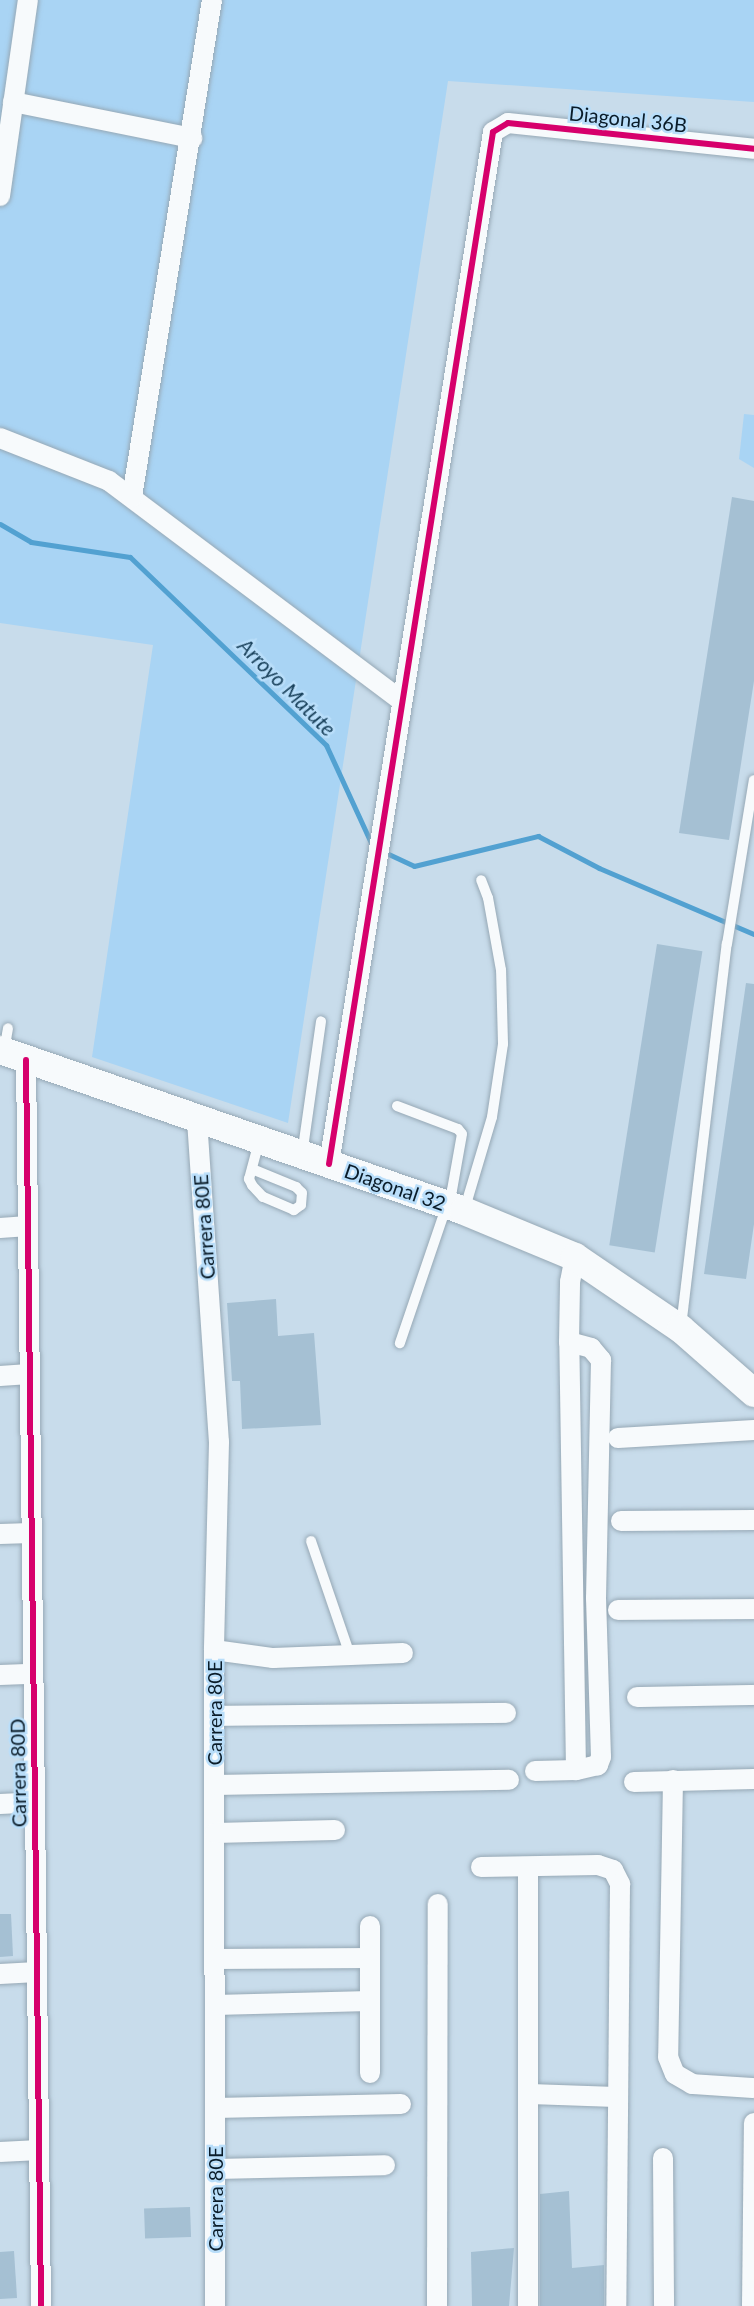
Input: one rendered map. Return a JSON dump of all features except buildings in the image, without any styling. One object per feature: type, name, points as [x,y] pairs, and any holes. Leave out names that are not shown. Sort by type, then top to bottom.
[{"type":"street","points":[[0,196],[28,0]]},
{"type":"street","points":[[132,497],[192,138],[212,0]]},
{"type":"street","points":[[14,102],[192,138]]},
{"type":"street","name":"Diagonal 36B","points":[[401,700],[489,141],[499,125],[508,123],[754,149]]},
{"type":"street","points":[[0,438],[109,481],[401,700],[329,1164]]},
{"type":"street","name":"Diagonal 32","points":[[10,1047],[197,1120],[455,1208],[575,1257],[681,1329],[752,1389]]},
{"type":"street","name":"Carrera 80D","points":[[10,1047],[28,1226],[41,2306]]},
{"type":"street","name":"Carrera 80E","points":[[197,1120],[219,1442],[214,1650],[215,2306]]},
{"type":"street","points":[[0,1228],[28,1226]]},
{"type":"street","points":[[575,1257],[570,1282],[569,1342],[576,1770]]},
{"type":"street","points":[[535,1771],[576,1770],[598,1765],[601,1757],[596,1598],[601,1360],[591,1348],[569,1342]]},
{"type":"street","points":[[0,1376],[29,1374]]},
{"type":"street","points":[[618,1438],[754,1430]]},
{"type":"street","points":[[621,1521],[754,1520]]},
{"type":"street","points":[[0,1534],[31,1533]]},
{"type":"street","points":[[618,1610],[754,1610]]},
{"type":"street","points":[[214,1650],[273,1658],[403,1653]]},
{"type":"street","points":[[0,1675],[33,1674]]},
{"type":"street","points":[[637,1696],[754,1695]]},
{"type":"street","points":[[214,1716],[506,1713]]},
{"type":"street","points":[[634,1782],[754,1779]]},
{"type":"street","points":[[215,1785],[509,1780]]},
{"type":"street","points":[[674,1780],[668,2057],[675,2074],[692,2084],[754,2088]]},
{"type":"street","points":[[0,1804],[35,1802]]},
{"type":"street","points":[[215,1833],[335,1830]]},
{"type":"street","points":[[481,1867],[598,1865],[614,1870],[620,1884],[616,2097],[616,2306]]},
{"type":"street","points":[[528,1867],[530,2094],[528,2306]]},
{"type":"street","points":[[437,2306],[438,1904]]},
{"type":"street","points":[[370,1926],[370,2073]]},
{"type":"street","points":[[215,1959],[370,1958]]},
{"type":"street","points":[[0,1974],[37,1972]]},
{"type":"street","points":[[215,2006],[370,2001]]},
{"type":"street","points":[[530,2094],[616,2097]]},
{"type":"street","points":[[215,2108],[401,2104]]},
{"type":"street","points":[[752,2306],[754,2123]]},
{"type":"street","points":[[0,2152],[39,2150]]},
{"type":"street","points":[[663,2158],[664,2306]]},
{"type":"street","points":[[215,2169],[384,2165]]},
{"type":"lane","points":[[681,1329],[727,944],[754,780]]},
{"type":"lane","points":[[400,1343],[492,1117],[503,1044],[501,970],[488,898],[481,880]]},
{"type":"lane","points":[[302,1155],[310,1120],[321,1021]]},
{"type":"lane","points":[[397,1106],[458,1128],[462,1134],[454,1179],[455,1208]]},
{"type":"lane","points":[[252,1169],[296,1187],[302,1193],[301,1205],[294,1210],[263,1197],[249,1179],[260,1141]]},
{"type":"lane","points":[[310,1541],[350,1655]]},
{"type":"shaded area","points":[[0,0],[754,0],[754,102],[448,81],[288,1123],[92,1057],[153,645],[0,623]]},
{"type":"shaded area","points":[[744,414],[754,415],[754,468],[739,459]]},
{"type":"waterway","name":"Arroyo Matute","points":[[0,524],[31,542],[130,557],[326,745],[373,847]]},
{"type":"waterway","name":"Arroyo Matute","points":[[382,851],[414,866],[538,836],[599,868],[754,934]]},
{"type":"cycle path","points":[[329,1164],[493,132],[508,123],[754,149]]},
{"type":"cycle path","points":[[26,1060],[41,2306]]}]
